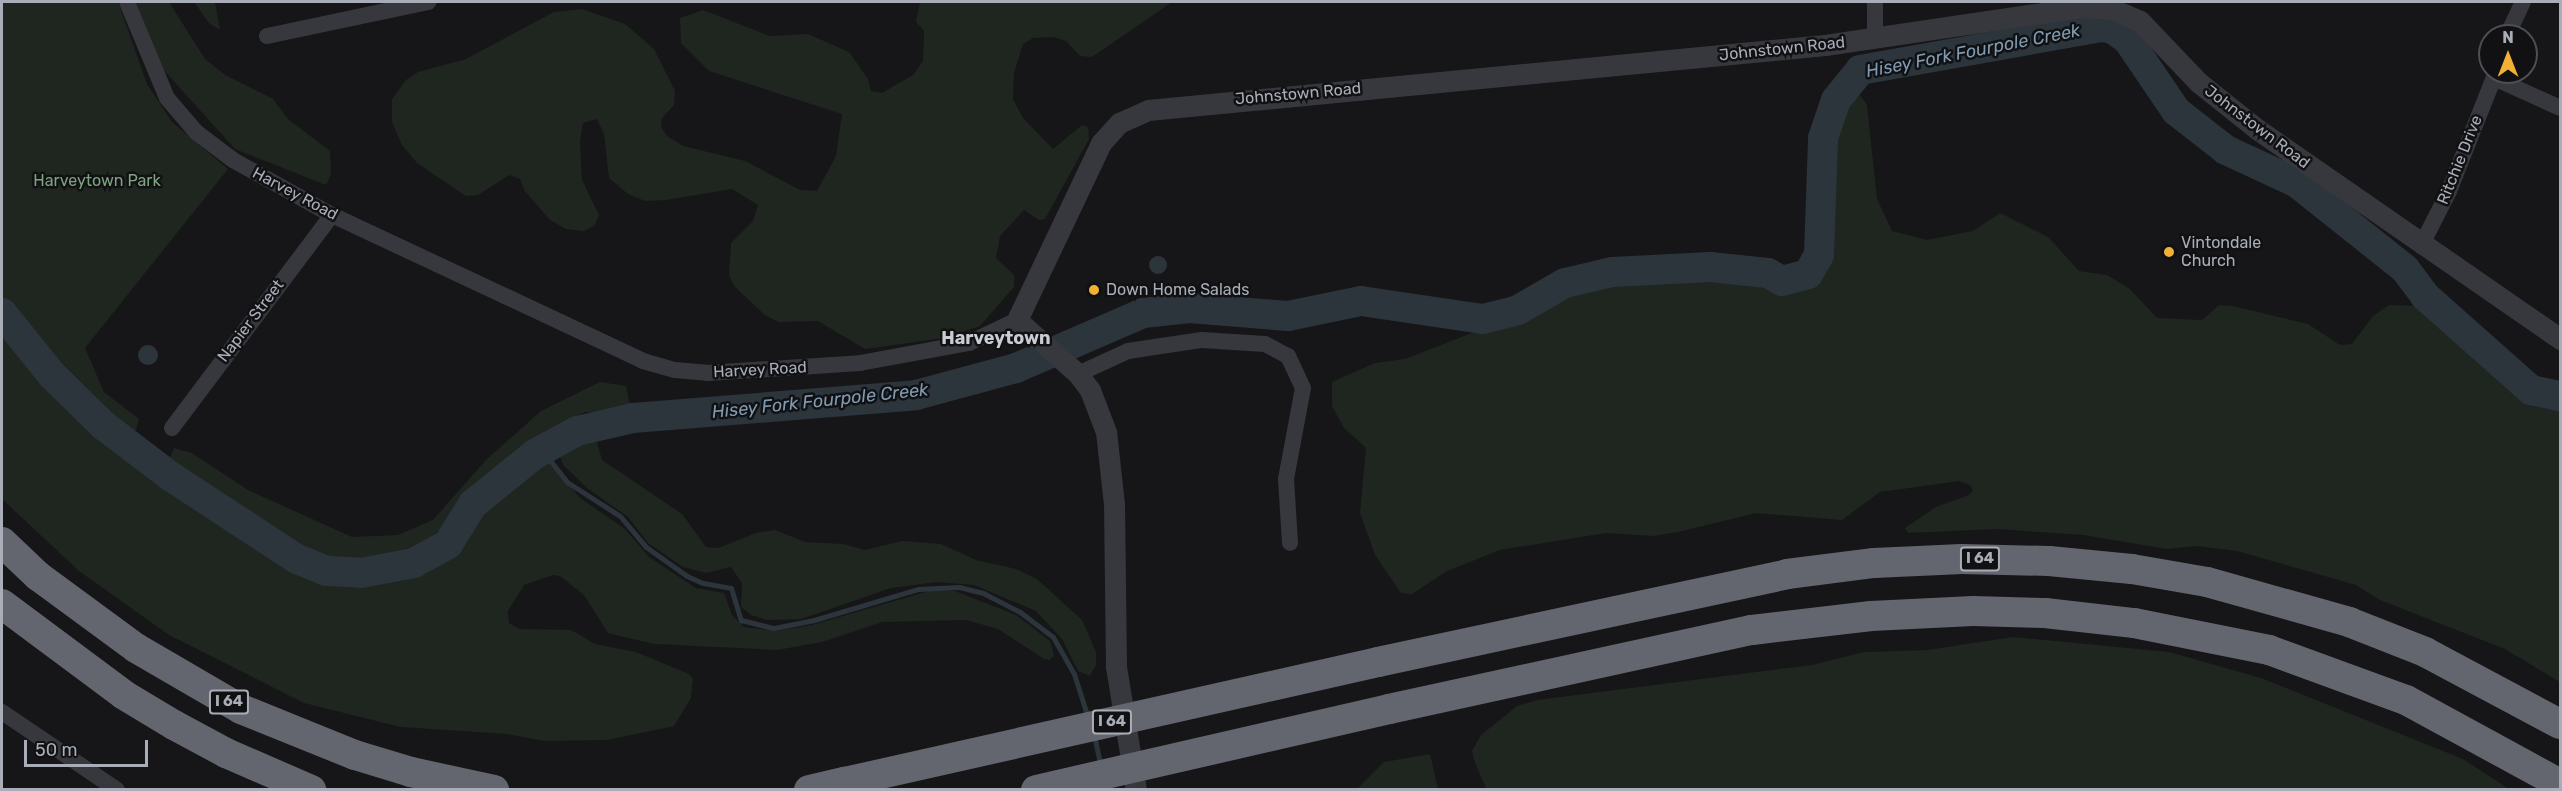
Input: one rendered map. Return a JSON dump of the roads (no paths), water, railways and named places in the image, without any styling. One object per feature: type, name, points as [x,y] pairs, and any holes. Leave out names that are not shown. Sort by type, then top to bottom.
[{"type":"highway","name":"I 64","points":[[2,542],[54,588],[136,648],[241,709],[354,755],[411,772],[494,789]]},
{"type":"highway","name":"I 64","points":[[809,789],[1378,662],[1787,574],[1874,563],[1962,559],[2049,561],[2207,582],[2339,619],[2425,652],[2560,724]]},
{"type":"highway","points":[[2,604],[105,682],[164,719],[226,753],[311,789]]},
{"type":"highway","points":[[1036,789],[1752,630],[1871,615],[1973,611],[2045,613],[2134,623],[2269,650],[2406,700],[2560,784]]},
{"type":"street","name":"Harvey Road","points":[[127,2],[158,83],[186,122],[233,160],[332,214],[623,352],[675,370],[716,372],[892,359],[969,343],[1017,320]]},
{"type":"street","points":[[267,36],[428,2]]},
{"type":"street","points":[[1875,2],[1875,38]]},
{"type":"street","points":[[2513,24],[2523,2]]},
{"type":"street","name":"Johnstown Road","points":[[1017,320],[1101,143],[1119,123],[1140,112],[1208,102],[1875,38],[2082,7],[2125,13],[2156,35],[2198,82],[2225,105],[2421,246],[2560,339]]},
{"type":"street","name":"Ritchie Drive","points":[[2421,246],[2449,190],[2491,84]]},
{"type":"street","points":[[2513,84],[2560,108]]},
{"type":"street","name":"Napier Street","points":[[172,428],[332,214]]},
{"type":"street","points":[[1017,320],[1073,369],[1099,410],[1111,466],[1116,666],[1136,789]]},
{"type":"street","points":[[1073,369],[1128,351],[1202,340],[1258,343],[1288,356],[1303,388],[1286,479],[1290,543]]},
{"type":"street","points":[[2,712],[117,789]]},
{"type":"waterway","name":"Hisey Fork Fourpole Creek","points":[[2,313],[52,375],[103,425],[170,476],[297,559],[327,571],[361,573],[414,563],[448,544],[473,504],[535,454],[577,431],[633,418],[916,395],[1016,368],[1143,313],[1190,308],[1288,316],[1361,301],[1483,319],[1518,310],[1565,283],[1612,272],[1710,267],[1768,273],[1782,281],[1808,274],[1819,255],[1823,138],[1836,100],[1860,70],[2101,27],[2113,29],[2128,40],[2176,111],[2226,150],[2297,183],[2405,269],[2425,296],[2531,390],[2560,396]]},
{"type":"waterway","points":[[542,450],[567,482],[620,516],[646,547],[687,576],[703,583],[731,588],[741,620],[774,628],[814,620],[918,589],[959,587],[983,593],[1020,612],[1053,637],[1074,674],[1088,718]]},
{"type":"waterway","points":[[1094,735],[1101,767]]},
{"type":"place","name":"Vintondale Church","points":[[2169,252]]},
{"type":"place","name":"Down Home Salads","points":[[1094,290]]},
{"type":"district","name":"Harveytown","points":[[996,338]]},
{"type":"park label","name":"Harveytown Park","points":[[97,181]]}]
